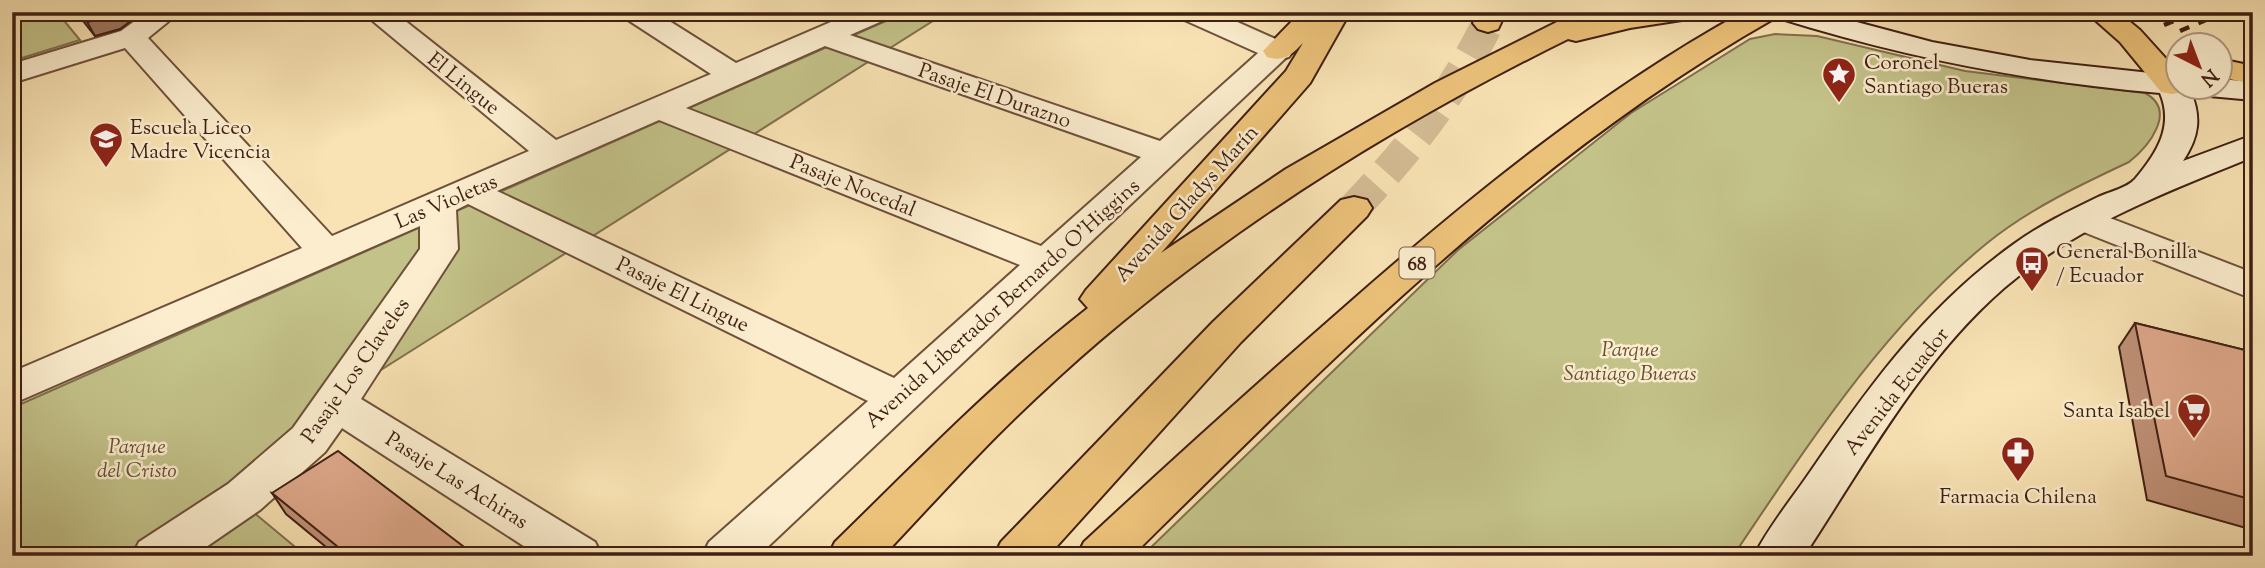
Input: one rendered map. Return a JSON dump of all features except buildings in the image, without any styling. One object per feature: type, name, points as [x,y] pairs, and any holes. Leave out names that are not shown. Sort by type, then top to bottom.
[{"type":"main road","points":[[1278,51],[1318,12]]},
{"type":"main road","name":"Avenida Gladys Marín","points":[[1024,384],[1299,76],[1336,12]]},
{"type":"main road","points":[[852,556],[1024,384],[1142,288],[1269,195],[1405,110],[1527,46],[1600,12]]},
{"type":"main road","points":[[1527,46],[1630,19],[1685,12]]},
{"type":"main road","name":"68","points":[[1101,556],[1225,437],[1482,208],[1606,112],[1673,66],[1765,12]]},
{"type":"main road","points":[[2108,19],[2164,73]]},
{"type":"main road","points":[[2108,19],[2164,46]]},
{"type":"main road","points":[[2234,83],[2253,75]]},
{"type":"main road","points":[[1018,556],[1227,332],[1354,208]]},
{"type":"street","points":[[12,74],[131,37],[166,12]]},
{"type":"street","name":"El Lingue","points":[[376,12],[553,154]]},
{"type":"street","points":[[635,12],[734,75]]},
{"type":"street","name":"Las Violetas","points":[[12,389],[879,12]]},
{"type":"street","points":[[1191,12],[1278,51]]},
{"type":"street","points":[[1788,12],[1863,35],[1954,56],[2050,71],[2164,84]]},
{"type":"street","name":"Pasaje El Durazno","points":[[824,36],[1166,154]]},
{"type":"street","points":[[131,37],[326,252]]},
{"type":"street","name":"Avenida Libertador Bernardo O'Higgins","points":[[726,556],[1278,51]]},
{"type":"street","name":"Avenida Ecuador","points":[[2146,188],[2181,138],[2181,102]]},
{"type":"street","name":"Pasaje Nocedal","points":[[658,108],[1047,262]]},
{"type":"street","name":"Avenida Ecuador","points":[[1778,556],[1918,354],[1979,289],[2029,250],[2084,219],[2146,188],[2253,145]]},
{"type":"street","name":"Pasaje El Lingue","points":[[453,198],[899,398]]},
{"type":"street","name":"Pasaje Los Claveles","points":[[156,556],[244,497],[309,440],[439,249],[453,198]]},
{"type":"street","points":[[2084,219],[2253,287]]},
{"type":"street","name":"Pasaje Las Achiras","points":[[336,404],[578,556]]},
{"type":"green space","points":[[12,12],[57,12],[80,40],[12,61]]},
{"type":"green space","name":"Parque del Cristo","points":[[906,12],[947,12],[373,375],[229,492],[306,556],[12,556],[12,408]]},
{"type":"green space","name":"Parque Santiago Bueras","points":[[1775,34],[1817,36],[1965,71],[2145,93],[2155,101],[2159,109],[2157,129],[2129,162],[2055,198],[2002,231],[1948,277],[1913,313],[1849,390],[1733,556],[1142,556],[1458,250],[1631,113],[1750,39]]},
{"type":"tunnel","points":[[1354,208],[1394,164],[1444,99],[1488,23]]},
{"type":"railway","points":[[2164,25],[2195,12]]},
{"type":"railway","points":[[2180,31],[2224,12]]},
{"type":"place","name":"Coronel Santiago Bueras","points":[[1839,104]]},
{"type":"place","name":"Escuela Liceo Madre Vicencia","points":[[106,169]]},
{"type":"place","name":"General Bonilla / Ecuador","points":[[2032,293]]},
{"type":"place","name":"Santa Isabel","points":[[2194,440]]},
{"type":"place","name":"Farmacia Chilena","points":[[2018,483]]}]
